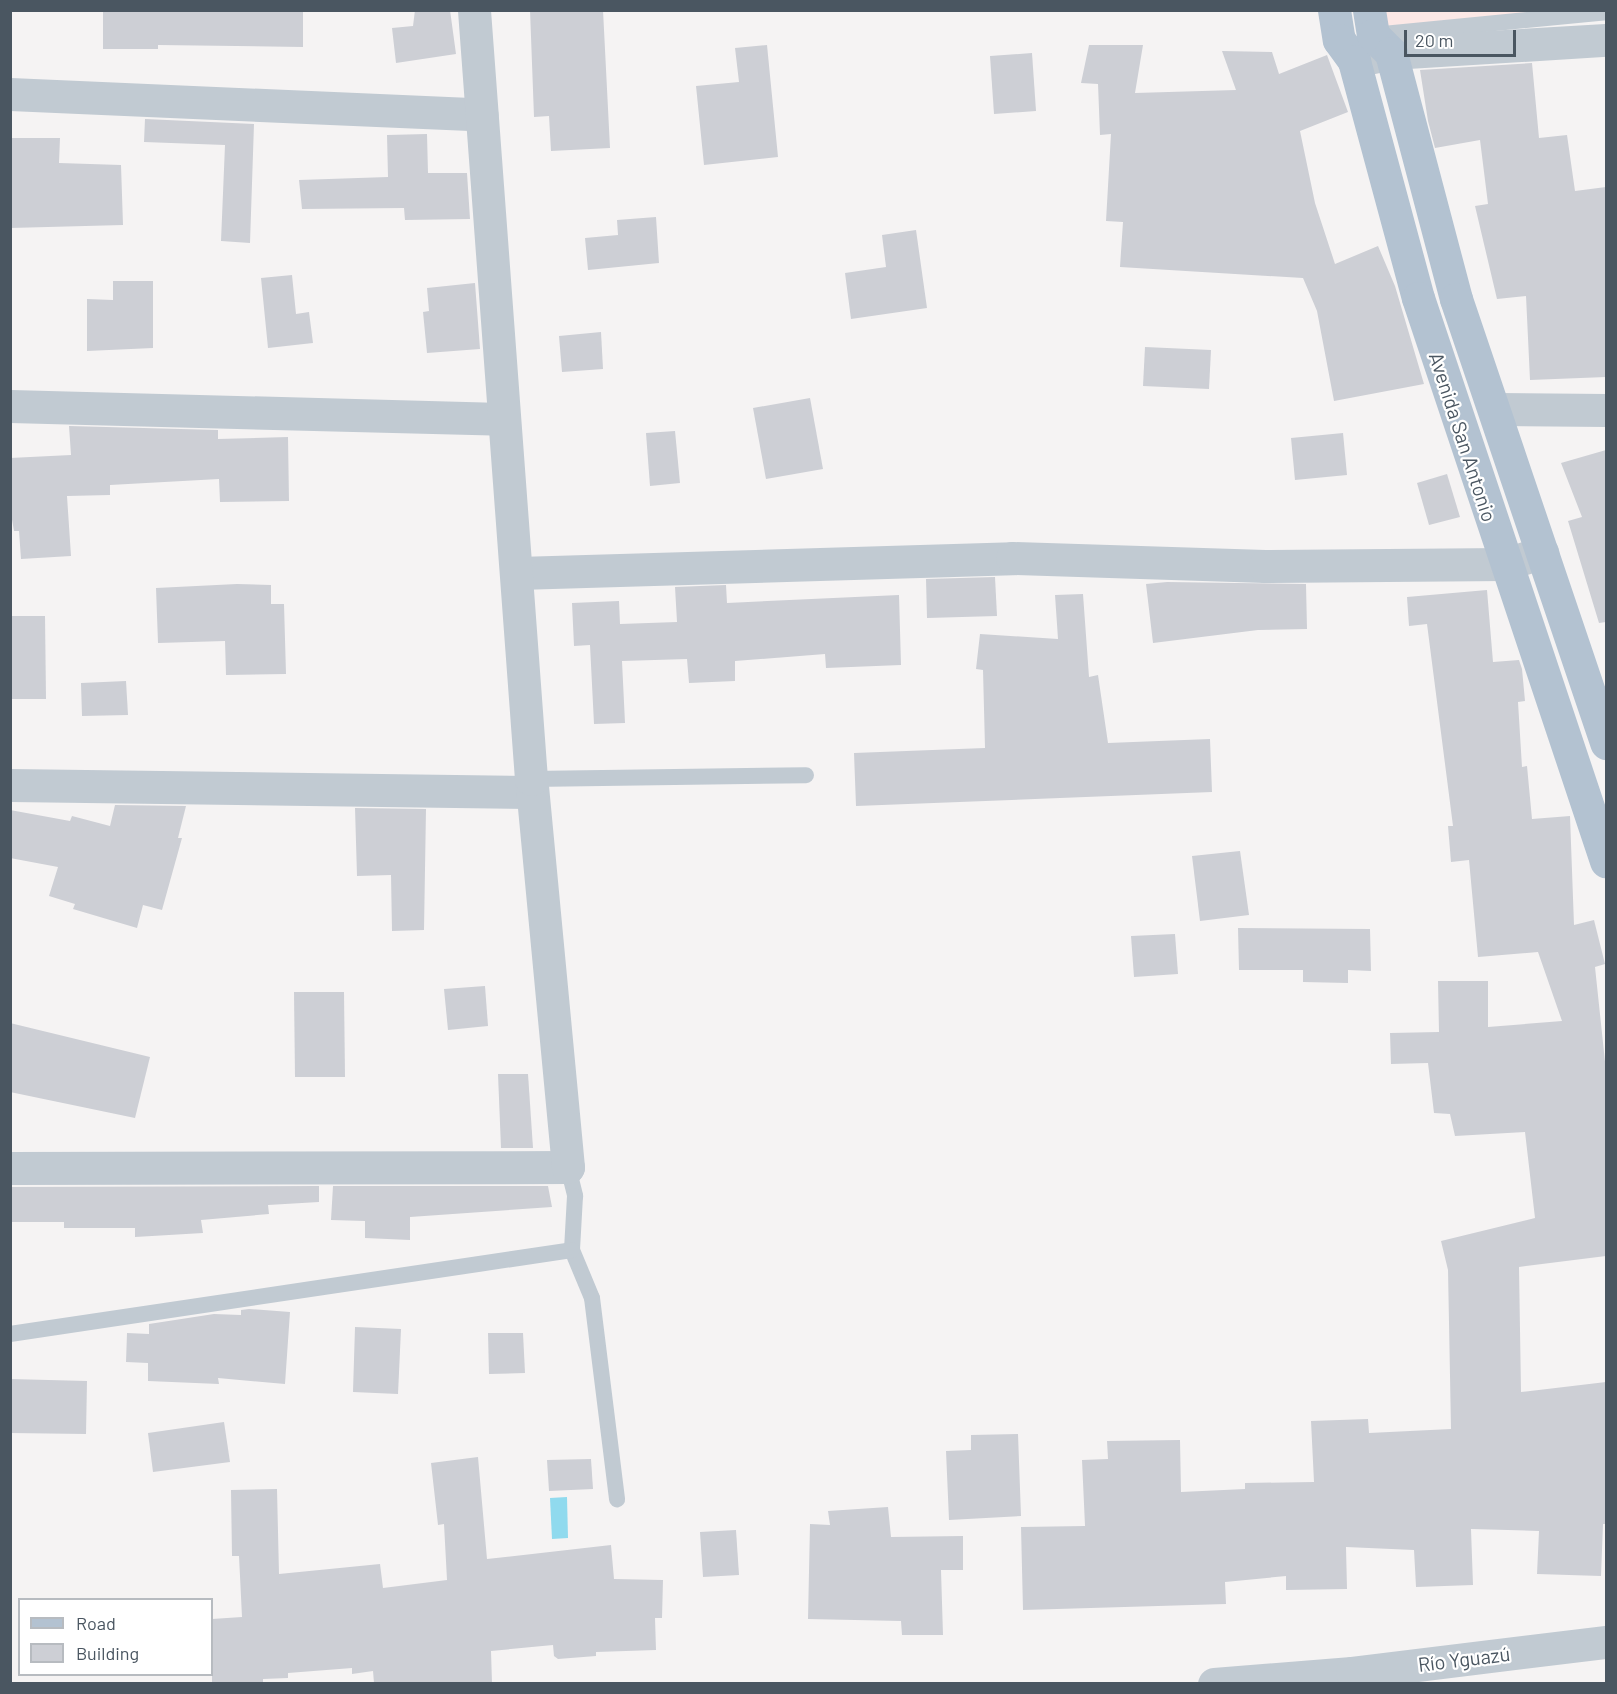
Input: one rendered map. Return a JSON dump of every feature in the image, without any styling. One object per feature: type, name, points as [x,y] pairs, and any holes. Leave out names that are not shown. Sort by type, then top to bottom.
[{"type":"main road","name":"Avenida San Antonio","points":[[1378,33],[1456,299],[1496,409],[1606,743]]},
{"type":"main road","name":"Avenida San Antonio","points":[[1342,37],[1418,298],[1606,861]]},
{"type":"street","points":[[10,1168],[568,1167],[532,785],[518,573],[502,419],[474,10]]},
{"type":"street","points":[[1342,37],[1378,33],[1606,40]]},
{"type":"street","points":[[10,94],[482,115]]},
{"type":"street","points":[[10,406],[502,419]]},
{"type":"street","points":[[1496,409],[1606,410]]},
{"type":"street","points":[[518,573],[1012,558],[1265,566],[1505,564],[1542,553]]},
{"type":"street","points":[[10,785],[532,785]]},
{"type":"street","name":"Río Yguazú","points":[[1214,1683],[1352,1673],[1606,1642]]},
{"type":"lane","points":[[1378,33],[1606,12]]},
{"type":"lane","points":[[532,785],[806,775]]},
{"type":"lane","points":[[568,1167],[575,1196],[572,1250],[592,1298],[617,1499]]},
{"type":"lane","points":[[10,1334],[572,1250]]},
{"type":"shaded area","points":[[1606,10],[1385,26],[1382,11]]},
{"type":"water","points":[[567,1497],[568,1538],[552,1539],[550,1498]]},
{"type":"building","points":[[103,10],[303,10],[303,47],[158,45],[158,49],[103,49]]},
{"type":"building","points":[[415,10],[450,10],[456,54],[396,63],[392,28],[413,26]]},
{"type":"building","points":[[530,10],[603,10],[610,148],[551,151],[549,116],[534,117]]},
{"type":"building","points":[[767,45],[778,157],[704,165],[696,86],[739,82],[735,48]]},
{"type":"building","points":[[1089,45],[1143,45],[1135,93],[1236,90],[1222,51],[1272,52],[1279,74],[1327,55],[1348,112],[1300,131],[1315,203],[1335,264],[1378,246],[1395,286],[1424,384],[1334,401],[1317,311],[1303,278],[1120,267],[1123,222],[1106,221],[1111,134],[1100,135],[1098,84],[1081,83]]},
{"type":"building","points":[[1032,53],[1036,111],[994,114],[990,56]]},
{"type":"building","points":[[1532,63],[1539,138],[1567,135],[1575,191],[1606,187],[1606,377],[1530,380],[1526,296],[1497,299],[1475,206],[1488,204],[1480,140],[1435,148],[1428,121],[1420,70]]},
{"type":"building","points":[[145,119],[254,124],[250,243],[221,241],[225,145],[144,142]]},
{"type":"building","points":[[427,134],[428,173],[467,173],[470,219],[405,220],[404,208],[302,209],[299,180],[388,177],[387,135]]},
{"type":"building","points":[[10,138],[60,138],[59,163],[121,165],[123,225],[10,228]]},
{"type":"building","points":[[656,217],[659,263],[588,270],[585,238],[618,235],[617,220]]},
{"type":"building","points":[[916,230],[927,308],[851,319],[845,273],[886,267],[882,235]]},
{"type":"building","points":[[292,275],[296,314],[309,312],[313,343],[268,348],[261,278]]},
{"type":"building","points":[[113,281],[153,281],[153,348],[87,351],[87,299],[113,300]]},
{"type":"building","points":[[475,283],[480,349],[427,353],[423,312],[429,311],[427,288]]},
{"type":"building","points":[[601,332],[603,369],[562,372],[559,336]]},
{"type":"building","points":[[1145,347],[1211,350],[1209,389],[1143,386]]},
{"type":"building","points":[[810,398],[823,469],[766,479],[753,408]]},
{"type":"building","points":[[69,426],[218,430],[218,439],[288,437],[289,501],[220,502],[219,479],[110,485],[110,495],[67,496],[71,556],[21,559],[19,531],[14,531],[10,508],[10,458],[71,455]]},
{"type":"building","points":[[675,431],[680,483],[650,486],[646,433]]},
{"type":"building","points":[[1343,433],[1347,475],[1295,480],[1291,438]]},
{"type":"building","points":[[1606,450],[1606,622],[1599,623],[1568,521],[1582,517],[1561,463]]},
{"type":"building","points":[[1447,474],[1460,517],[1429,525],[1417,483]]},
{"type":"building","points":[[995,577],[997,616],[927,618],[926,579]]},
{"type":"building","points":[[1167,582],[1306,584],[1307,629],[1258,630],[1153,643],[1146,584]]},
{"type":"building","points":[[237,584],[271,585],[271,604],[284,604],[286,674],[226,675],[225,641],[158,643],[156,588]]},
{"type":"building","points":[[726,585],[727,603],[899,595],[901,665],[826,668],[825,654],[735,661],[735,681],[689,683],[687,659],[622,661],[625,723],[594,724],[590,645],[574,646],[572,603],[619,601],[620,624],[677,622],[675,587]]},
{"type":"building","points":[[1487,590],[1493,662],[1519,660],[1522,669],[1525,701],[1518,702],[1522,767],[1527,766],[1532,819],[1570,816],[1574,925],[1594,920],[1605,964],[1595,967],[1606,1071],[1606,1256],[1519,1267],[1521,1392],[1606,1382],[1606,1524],[1603,1524],[1601,1576],[1537,1574],[1539,1531],[1471,1529],[1473,1585],[1416,1587],[1414,1550],[1346,1547],[1347,1589],[1286,1590],[1286,1576],[1225,1582],[1226,1604],[1023,1610],[1021,1527],[1085,1526],[1082,1460],[1108,1459],[1107,1441],[1180,1440],[1181,1492],[1245,1489],[1245,1483],[1314,1482],[1311,1421],[1368,1419],[1369,1433],[1451,1429],[1448,1270],[1441,1241],[1535,1218],[1525,1132],[1455,1136],[1450,1114],[1434,1113],[1428,1063],[1391,1064],[1390,1033],[1439,1032],[1438,981],[1488,981],[1488,1027],[1562,1021],[1538,952],[1478,957],[1469,860],[1451,862],[1448,826],[1453,826],[1427,624],[1409,626],[1407,597]]},
{"type":"building","points":[[1083,594],[1089,677],[1098,675],[1108,743],[1210,739],[1212,792],[856,806],[854,753],[985,748],[983,670],[976,669],[980,634],[1058,639],[1055,595]]},
{"type":"building","points":[[10,616],[45,616],[46,699],[10,699]]},
{"type":"building","points":[[126,681],[128,715],[82,716],[81,683]]},
{"type":"building","points":[[115,805],[186,806],[178,838],[182,838],[162,910],[143,905],[137,928],[73,909],[75,904],[49,896],[58,867],[10,858],[10,810],[70,821],[72,816],[110,826]]},
{"type":"building","points":[[355,808],[426,809],[424,930],[392,931],[391,875],[357,876]]},
{"type":"building","points":[[1240,851],[1249,915],[1200,921],[1192,856]]},
{"type":"building","points":[[1238,928],[1370,929],[1371,971],[1348,970],[1348,983],[1303,982],[1303,970],[1239,970]]},
{"type":"building","points":[[1175,934],[1178,974],[1134,977],[1131,936]]},
{"type":"building","points":[[485,986],[488,1026],[448,1030],[444,989]]},
{"type":"building","points":[[294,992],[344,992],[345,1077],[295,1077]]},
{"type":"building","points":[[10,1023],[150,1057],[135,1118],[10,1092]]},
{"type":"building","points":[[498,1074],[528,1074],[533,1148],[501,1148]]},
{"type":"building","points":[[319,1186],[319,1202],[268,1205],[269,1214],[201,1220],[203,1233],[135,1237],[135,1228],[64,1228],[64,1222],[10,1222],[10,1187]]},
{"type":"building","points":[[333,1186],[548,1186],[552,1207],[410,1217],[410,1240],[365,1238],[365,1221],[331,1220]]},
{"type":"building","points":[[241,1310],[290,1312],[285,1384],[218,1378],[219,1384],[148,1381],[148,1363],[126,1362],[127,1333],[149,1334],[149,1324],[214,1314],[241,1315]]},
{"type":"building","points":[[355,1327],[401,1329],[398,1394],[353,1392]]},
{"type":"building","points":[[488,1333],[523,1333],[525,1373],[489,1374]]},
{"type":"building","points":[[10,1379],[87,1381],[86,1434],[10,1433]]},
{"type":"building","points":[[224,1422],[230,1462],[153,1472],[148,1433]]},
{"type":"building","points":[[1018,1434],[1021,1516],[949,1520],[946,1451],[971,1450],[971,1435]]},
{"type":"building","points":[[478,1457],[487,1559],[611,1545],[614,1579],[663,1580],[662,1618],[655,1618],[656,1650],[596,1652],[596,1656],[558,1659],[554,1656],[553,1645],[491,1651],[492,1683],[374,1683],[373,1671],[352,1674],[352,1668],[288,1673],[288,1678],[263,1679],[263,1683],[212,1683],[213,1619],[242,1617],[239,1556],[232,1556],[231,1490],[277,1489],[279,1574],[380,1564],[383,1588],[447,1580],[444,1524],[438,1525],[431,1463]]},
{"type":"building","points":[[591,1459],[593,1489],[549,1491],[547,1460]]},
{"type":"building","points":[[888,1507],[891,1537],[963,1536],[963,1570],[941,1570],[943,1635],[902,1635],[901,1621],[808,1619],[810,1524],[830,1525],[828,1511]]},
{"type":"building","points":[[736,1530],[739,1575],[703,1577],[700,1532]]}]
